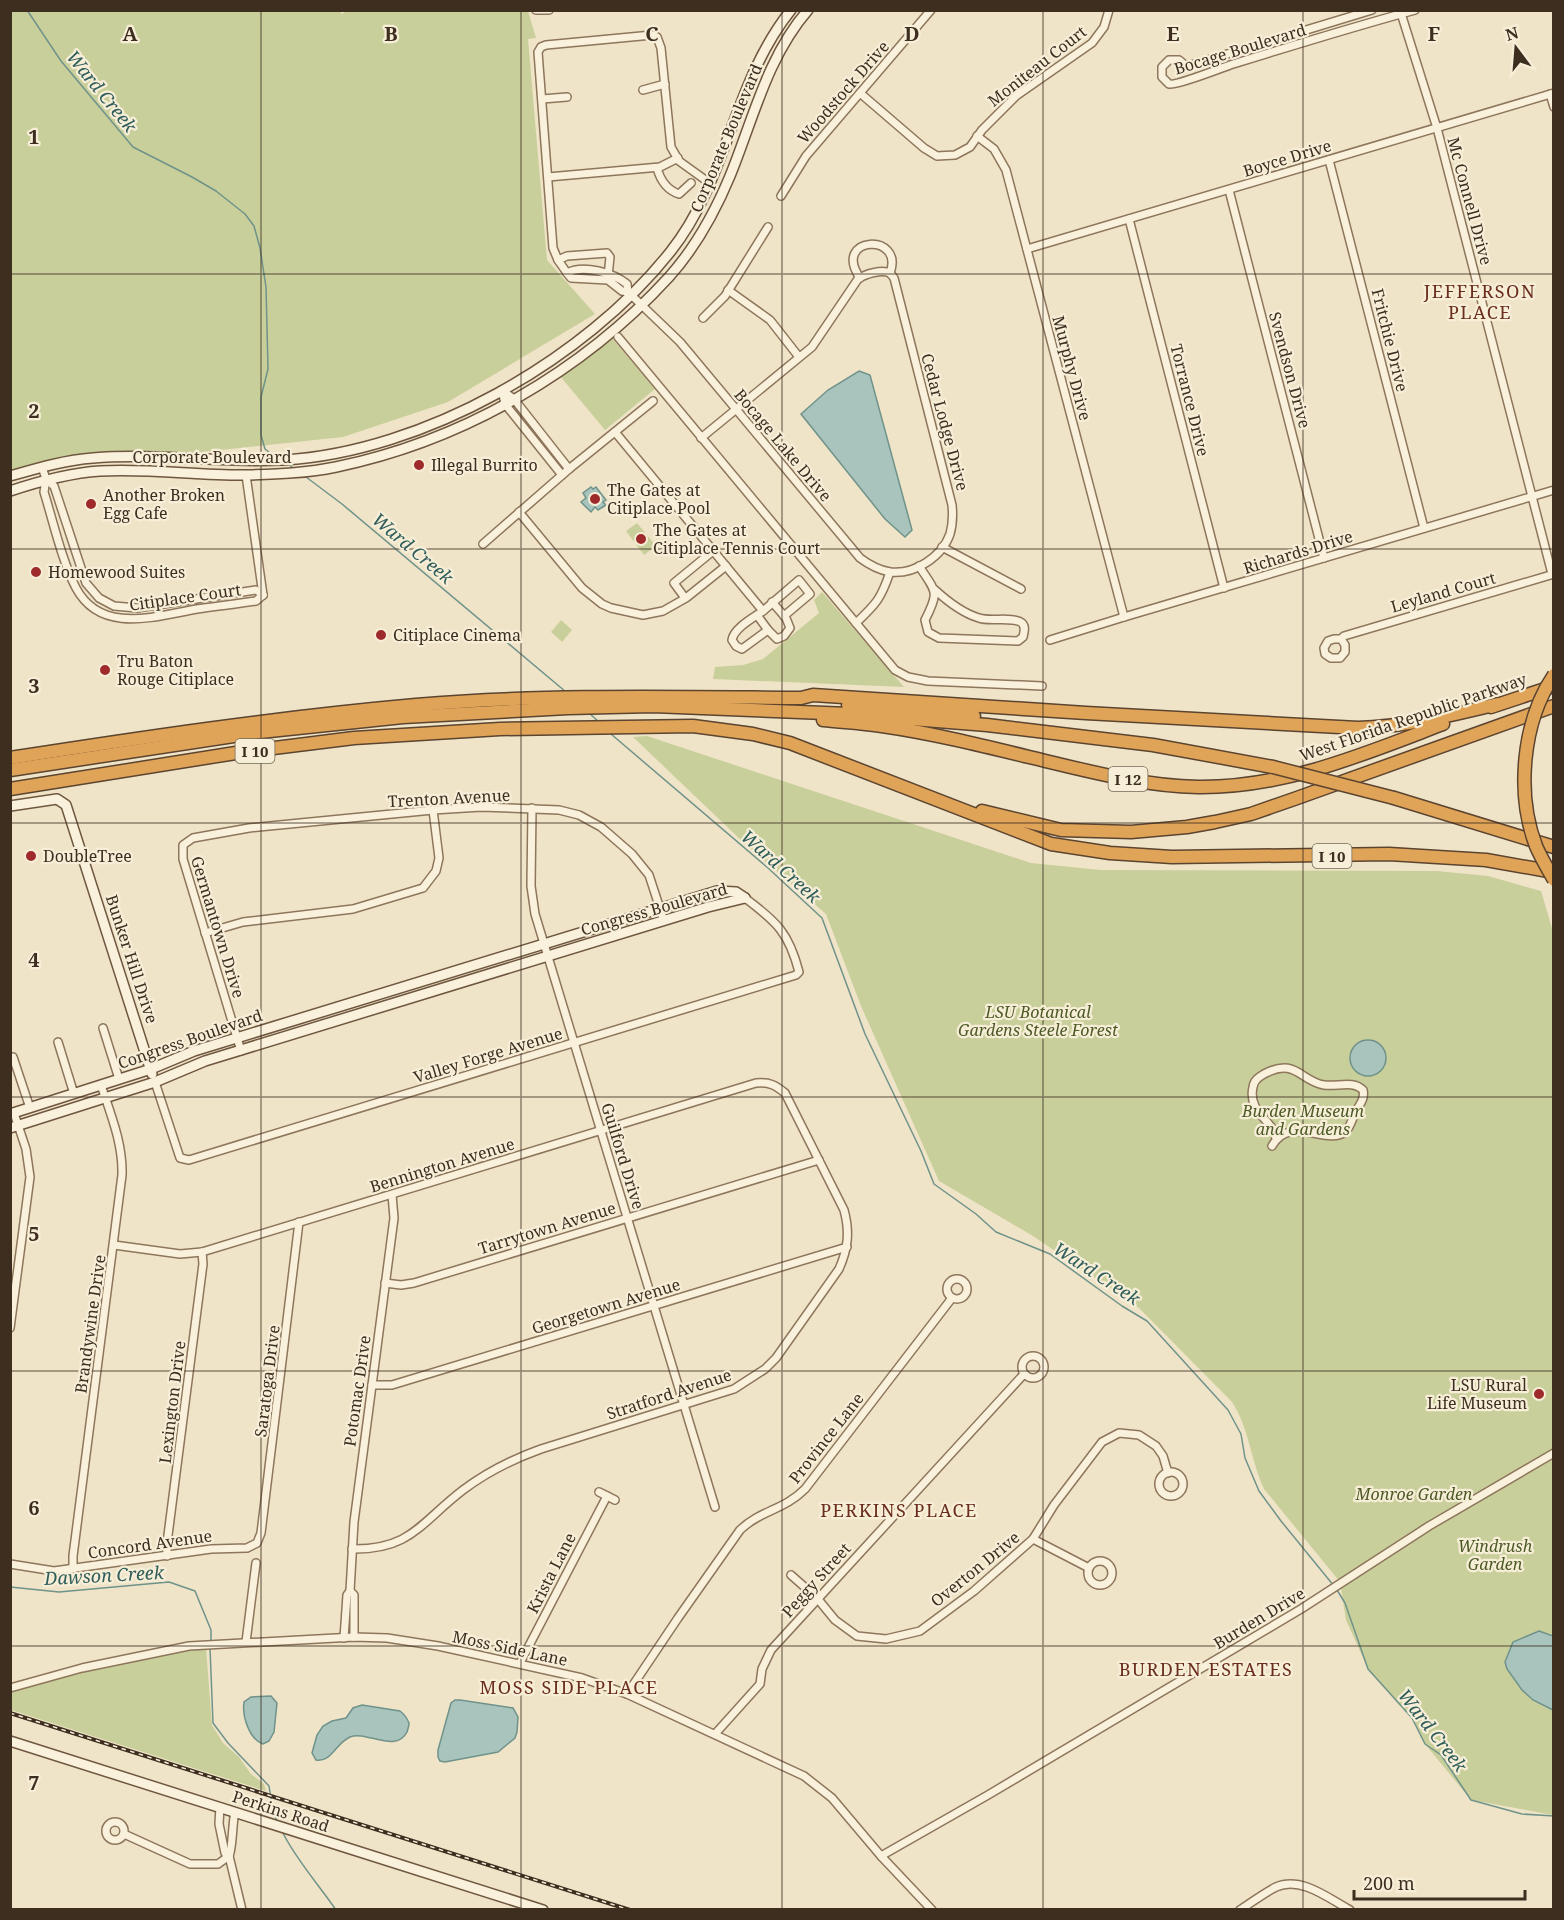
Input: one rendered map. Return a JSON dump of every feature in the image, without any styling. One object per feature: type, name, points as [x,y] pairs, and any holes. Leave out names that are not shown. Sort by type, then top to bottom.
[{"type":"highway","points":[[1554,675],[1547,684],[1534,718],[1526,757],[1525,787],[1528,813],[1536,846],[1554,880]]},
{"type":"highway","name":"West Florida Republic Parkway","points":[[751,710],[776,715],[881,725],[968,742],[1122,778],[1199,787],[1274,781],[1330,767],[1498,704],[1554,686]]},
{"type":"highway","points":[[10,758],[283,719],[416,705],[522,699],[613,696],[801,698],[813,695],[1358,728],[1425,722],[1498,704]]},
{"type":"highway","points":[[801,698],[811,702],[949,713],[1068,728],[1096,737]]},
{"type":"highway","name":"I 10","points":[[10,770],[260,732],[403,717],[653,706],[862,715],[1096,737],[1273,767],[1394,798],[1554,847]]},
{"type":"highway","points":[[932,799],[1061,830],[1131,832],[1187,827],[1251,814],[1554,706]]},
{"type":"highway","name":"I 10","points":[[10,789],[242,752],[342,739],[501,729],[693,726],[753,734],[790,744],[1051,844],[1110,853],[1172,857],[1389,854],[1486,861],[1554,872]]},
{"type":"street","points":[[536,10],[549,10]]},
{"type":"street","name":"Corporate Boulevard","points":[[10,476],[83,459],[115,457],[233,460],[316,457],[357,448],[431,424],[502,390],[572,345],[630,293],[672,250],[691,223],[711,184],[747,83],[763,52],[791,10]]},
{"type":"street","name":"Corporate Boulevard","points":[[10,491],[46,479],[102,471],[246,475],[334,468],[433,439],[546,381],[598,343],[641,304],[670,275],[699,236],[730,175],[770,71],[808,10]]},
{"type":"street","name":"Woodstock Drive","points":[[781,196],[806,156],[931,10]]},
{"type":"street","name":"Moniteau Court","points":[[860,93],[924,148],[937,156],[955,155],[970,147],[977,136],[1016,96],[1092,43],[1104,27],[1109,10]]},
{"type":"street","name":"Bocage Boulevard","points":[[1372,10],[1191,65],[1185,65],[1179,60],[1169,60],[1162,67],[1162,77],[1169,84],[1179,84],[1189,78],[1233,64],[1401,12],[1415,10]]},
{"type":"street","name":"Mc Connell Drive","points":[[1401,12],[1437,128],[1553,574]]},
{"type":"street","points":[[608,276],[573,270],[567,273],[558,260],[554,248],[538,52],[541,47],[652,35],[660,42],[671,147],[678,158],[711,184]]},
{"type":"street","points":[[643,90],[665,84]]},
{"type":"street","points":[[1552,94],[1554,108]]},
{"type":"street","name":"Boyce Drive","points":[[1027,249],[1552,94]]},
{"type":"street","points":[[542,99],[567,97]]},
{"type":"street","name":"Murphy Drive","points":[[977,136],[994,149],[1006,170],[1124,617]]},
{"type":"street","points":[[548,177],[657,168],[678,158]]},
{"type":"street","name":"Fritchie Drive","points":[[1329,160],[1424,528]]},
{"type":"street","points":[[657,168],[659,177],[674,193],[679,194],[691,183]]},
{"type":"street","name":"Svendson Drive","points":[[1229,190],[1324,558]]},
{"type":"street","name":"Torrance Drive","points":[[1129,219],[1224,588]]},
{"type":"street","points":[[703,318],[728,290],[768,228]]},
{"type":"street","name":"Cedar Lodge Drive","points":[[860,278],[854,270],[855,252],[864,244],[885,247],[893,265],[890,273],[894,278],[952,505],[953,519],[950,535],[927,563],[919,566]]},
{"type":"street","name":"Bocage Lake Drive","points":[[558,260],[567,256],[607,253],[610,257],[608,276],[617,276],[627,284],[630,293],[680,342],[860,558],[890,572]]},
{"type":"street","points":[[701,438],[812,346],[860,278],[885,271],[890,273]]},
{"type":"street","points":[[728,290],[770,320],[799,357]]},
{"type":"street","points":[[618,337],[895,670],[908,677],[928,681],[1042,686]]},
{"type":"street","points":[[502,390],[562,475]]},
{"type":"street","points":[[483,544],[569,469],[653,401]]},
{"type":"street","points":[[509,402],[569,469]]},
{"type":"street","points":[[615,432],[726,566],[760,613],[768,630],[777,639],[784,636],[790,628],[784,616],[772,602]]},
{"type":"street","name":"Citiplace Court","points":[[42,467],[46,479],[44,492],[76,588],[93,607],[110,617],[133,620],[256,601],[263,595],[256,590],[133,608],[114,606],[94,592],[86,583],[54,486],[46,479]]},
{"type":"street","points":[[246,475],[263,595]]},
{"type":"street","name":"Richards Drive","points":[[1050,640],[1554,490]]},
{"type":"street","points":[[519,512],[582,588],[602,604],[643,615],[663,611],[685,598],[726,566]]},
{"type":"street","points":[[60,542],[71,539]]},
{"type":"street","points":[[942,547],[1021,589]]},
{"type":"street","points":[[685,598],[674,583],[713,550]]},
{"type":"street","points":[[855,623],[877,604],[890,572],[910,570],[919,566],[934,589],[946,600],[981,620],[1016,621],[1025,629],[1023,637],[1018,641],[939,638],[928,632],[925,620],[935,600],[934,589]]},
{"type":"street","name":"Leyland Court","points":[[1341,639],[1344,636],[1553,574]]},
{"type":"street","points":[[768,630],[742,649],[732,640],[733,635],[799,580],[810,594],[784,616]]},
{"type":"street","points":[[86,601],[94,592]]},
{"type":"street","points":[[197,598],[199,609]]},
{"type":"street","points":[[133,608],[133,620]]},
{"type":"street","name":"Bunker Hill Drive","points":[[10,806],[50,800],[62,801],[69,811],[155,1082],[180,1158],[183,1160]]},
{"type":"street","name":"Trenton Avenue","points":[[183,846],[193,838],[240,829],[433,810],[481,807],[559,810],[579,815],[601,827],[640,863],[649,875],[664,921]]},
{"type":"street","name":"Guilford Drive","points":[[532,808],[531,900],[716,1507]]},
{"type":"street","points":[[205,933],[243,922],[353,909],[423,888],[436,871],[439,858],[433,810]]},
{"type":"street","name":"Germantown Drive","points":[[183,846],[183,859],[241,1051]]},
{"type":"street","name":"Congress Boulevard","points":[[12,1114],[151,1069],[194,1051],[705,895],[728,891],[736,892],[745,898]]},
{"type":"street","points":[[705,895],[709,907]]},
{"type":"street","name":"Congress Boulevard","points":[[15,1127],[155,1082],[191,1066],[709,907],[745,898]]},
{"type":"street","name":"Valley Forge Avenue","points":[[183,1160],[796,975],[799,972],[787,937],[745,898]]},
{"type":"street","points":[[442,975],[446,988]]},
{"type":"street","points":[[339,1007],[343,1019]]},
{"type":"street","points":[[103,1028],[119,1079]]},
{"type":"street","points":[[58,1042],[74,1094]]},
{"type":"street","points":[[13,1057],[30,1108]]},
{"type":"street","points":[[1277,1069],[1290,1069],[1323,1085],[1354,1085],[1363,1090],[1364,1099],[1354,1113],[1350,1126],[1343,1133],[1327,1136],[1305,1131],[1290,1133],[1274,1142],[1275,1132],[1259,1114],[1253,1101],[1252,1088],[1263,1074],[1277,1069]]},
{"type":"street","name":"Bennington Avenue","points":[[114,1245],[180,1254],[202,1252],[756,1083],[775,1084]]},
{"type":"street","name":"Stratford Avenue","points":[[352,1549],[382,1548],[404,1539],[464,1489],[516,1459],[541,1449],[734,1389],[765,1369],[786,1347],[839,1269],[847,1246],[848,1224],[844,1210],[785,1094],[775,1084]]},
{"type":"street","name":"Brandywine Drive","points":[[73,1569],[122,1167],[118,1137],[101,1085]]},
{"type":"street","points":[[10,1328],[30,1177],[26,1149],[15,1127],[12,1114]]},
{"type":"street","name":"Tarrytown Avenue","points":[[386,1283],[414,1283],[819,1160]]},
{"type":"street","name":"Potomac Drive","points":[[344,1638],[352,1549],[394,1218],[392,1195]]},
{"type":"street","name":"Saratoga Drive","points":[[257,1543],[261,1533],[299,1222]]},
{"type":"street","name":"Georgetown Avenue","points":[[372,1385],[392,1385],[847,1246]]},
{"type":"street","name":"Lexington Drive","points":[[167,1556],[203,1264],[202,1252]]},
{"type":"street","name":"Province Lane","points":[[627,1694],[740,1530],[752,1519],[794,1500],[805,1489],[951,1298]]},
{"type":"street","name":"Peggy Street","points":[[714,1734],[760,1684],[762,1669],[771,1650],[1023,1374]]},
{"type":"street","name":"Overton Drive","points":[[791,1575],[817,1598],[835,1620],[857,1636],[886,1640],[920,1631],[974,1591],[1033,1539],[1054,1505],[1102,1442],[1119,1433],[1139,1436],[1156,1446],[1163,1456],[1168,1473]]},
{"type":"street","name":"Burden Drive","points":[[881,1856],[988,1796],[1326,1594],[1445,1516],[1554,1453]]},
{"type":"street","points":[[599,1492],[615,1500]]},
{"type":"street","name":"Krista Lane","points":[[520,1663],[607,1496]]},
{"type":"street","points":[[1033,1539],[1089,1568]]},
{"type":"street","name":"Concord Avenue","points":[[10,1564],[42,1570],[73,1569],[222,1548],[250,1548],[257,1543]]},
{"type":"street","points":[[246,1642],[256,1563]]},
{"type":"street","name":"Potomac Drive","points":[[350,1591],[354,1595],[354,1637]]},
{"type":"street","name":"Moss Side Lane","points":[[10,1688],[104,1662],[189,1646],[233,1642],[354,1637],[409,1641],[520,1663],[582,1678],[627,1694],[804,1776],[832,1798],[881,1856],[932,1910]]},
{"type":"street","name":"Perkins Road","points":[[10,1741],[543,1910]]},
{"type":"street","points":[[219,1807],[219,1824],[225,1852],[229,1856],[242,1910]]},
{"type":"street","points":[[124,1834],[190,1864],[218,1864],[229,1856],[231,1851],[235,1812]]},
{"type":"street","points":[[1240,1910],[1278,1887],[1293,1883],[1309,1888],[1350,1910]]},
{"type":"green space","points":[[341,10],[341,14],[350,10],[528,11],[536,38],[528,39],[547,260],[595,314],[448,402],[343,437],[11,472],[10,11]]},
{"type":"green space","points":[[611,337],[655,389],[605,430],[560,376]]},
{"type":"green space","name":"The Gates at Citiplace Tennis Court","points":[[637,523],[656,546],[644,555],[626,531]]},
{"type":"green space","points":[[822,592],[904,687],[713,679],[715,667],[743,665],[763,659],[819,613],[814,600]]},
{"type":"green space","points":[[561,620],[572,630],[562,642],[551,632]]},
{"type":"green space","name":"Burden Museum and Gardens","points":[[647,736],[1031,863],[1101,870],[1437,871],[1488,876],[1541,891],[1554,935],[1553,1815],[1471,1800],[1425,1744],[1412,1718],[1368,1669],[1346,1620],[1340,1582],[1264,1489],[1238,1412],[1232,1402],[1139,1308],[1033,1236],[939,1181],[861,1006],[826,914],[743,842],[633,737]]},
{"type":"green space","points":[[206,1648],[212,1725],[223,1743],[239,1757],[251,1774],[264,1784],[266,1791],[11,1710],[11,1691],[26,1686],[133,1660]]},
{"type":"water","points":[[859,371],[870,375],[912,530],[905,537],[885,519],[801,414],[828,390]]},
{"type":"water","name":"The Gates at Citiplace Pool","points":[[591,487],[593,489],[596,487],[606,500],[603,502],[606,505],[598,510],[595,507],[591,512],[581,502],[586,498],[583,493]]},
{"type":"water","points":[[1368,1040],[1381,1045],[1386,1058],[1381,1071],[1368,1076],[1355,1071],[1350,1058],[1355,1045]]},
{"type":"water","points":[[1539,1631],[1553,1636],[1553,1710],[1533,1700],[1522,1690],[1507,1669],[1505,1662],[1513,1642]]},
{"type":"water","points":[[271,1696],[277,1703],[274,1732],[269,1741],[263,1744],[250,1732],[244,1714],[244,1702],[251,1697]]},
{"type":"water","points":[[460,1700],[513,1708],[518,1717],[515,1738],[498,1752],[440,1761],[438,1750],[451,1703]]},
{"type":"water","points":[[362,1705],[400,1711],[409,1723],[407,1732],[396,1741],[364,1736],[350,1737],[326,1759],[316,1760],[312,1753],[317,1735],[323,1726],[346,1718],[353,1708]]},
{"type":"waterway","name":"Ward Creek","points":[[27,10],[61,61],[133,147],[216,191],[245,214],[254,226],[266,287],[268,369],[261,397],[261,435],[265,449],[274,456]]},
{"type":"waterway","name":"Ward Creek","points":[[286,463],[295,469]]},
{"type":"waterway","name":"Ward Creek","points":[[306,477],[342,504],[566,692]]},
{"type":"waterway","name":"Ward Creek","points":[[589,713],[599,722]]},
{"type":"waterway","name":"Ward Creek","points":[[611,734],[768,868],[822,918],[865,1034],[921,1151],[934,1184],[976,1214],[996,1232],[1050,1254],[1122,1306],[1147,1321],[1228,1410],[1241,1434],[1245,1458],[1259,1491],[1334,1586]]},
{"type":"waterway","name":"Dawson Creek","points":[[10,1587],[59,1592],[169,1582],[195,1591],[211,1630],[211,1643]]},
{"type":"waterway","name":"Ward Creek","points":[[1337,1590],[1345,1603],[1368,1669],[1412,1718],[1425,1744],[1441,1755],[1471,1800],[1522,1814],[1554,1816]]},
{"type":"waterway","name":"Dawson Creek","points":[[210,1648],[213,1723],[228,1743],[269,1786],[277,1821]]},
{"type":"waterway","name":"Dawson Creek","points":[[282,1831],[300,1861],[336,1910]]},
{"type":"railway","points":[[10,1713],[630,1910]]},
{"type":"place","name":"Illegal Burrito","points":[[419,465]]},
{"type":"place","name":"The Gates at Citiplace Pool","points":[[595,499]]},
{"type":"place","name":"Another Broken Egg Cafe","points":[[91,504]]},
{"type":"place","name":"The Gates at Citiplace Tennis Court","points":[[641,539]]},
{"type":"place","name":"Homewood Suites","points":[[36,572]]},
{"type":"place","name":"Citiplace Cinema","points":[[381,635]]},
{"type":"place","name":"Tru Baton Rouge Citiplace","points":[[105,670]]},
{"type":"place","name":"DoubleTree","points":[[31,856]]},
{"type":"place","name":"LSU Rural Life Museum","points":[[1539,1394]]},
{"type":"district","name":"JEFFERSON PLACE","points":[[1480,301]]},
{"type":"district","name":"PERKINS PLACE","points":[[899,1510]]},
{"type":"district","name":"BURDEN ESTATES","points":[[1206,1669]]},
{"type":"district","name":"MOSS SIDE PLACE","points":[[569,1687]]},
{"type":"park label","name":"LSU Botanical Gardens Steele Forest","points":[[1038,1021]]},
{"type":"park label","name":"Monroe Garden","points":[[1414,1494]]},
{"type":"park label","name":"Windrush Garden","points":[[1495,1555]]}]
